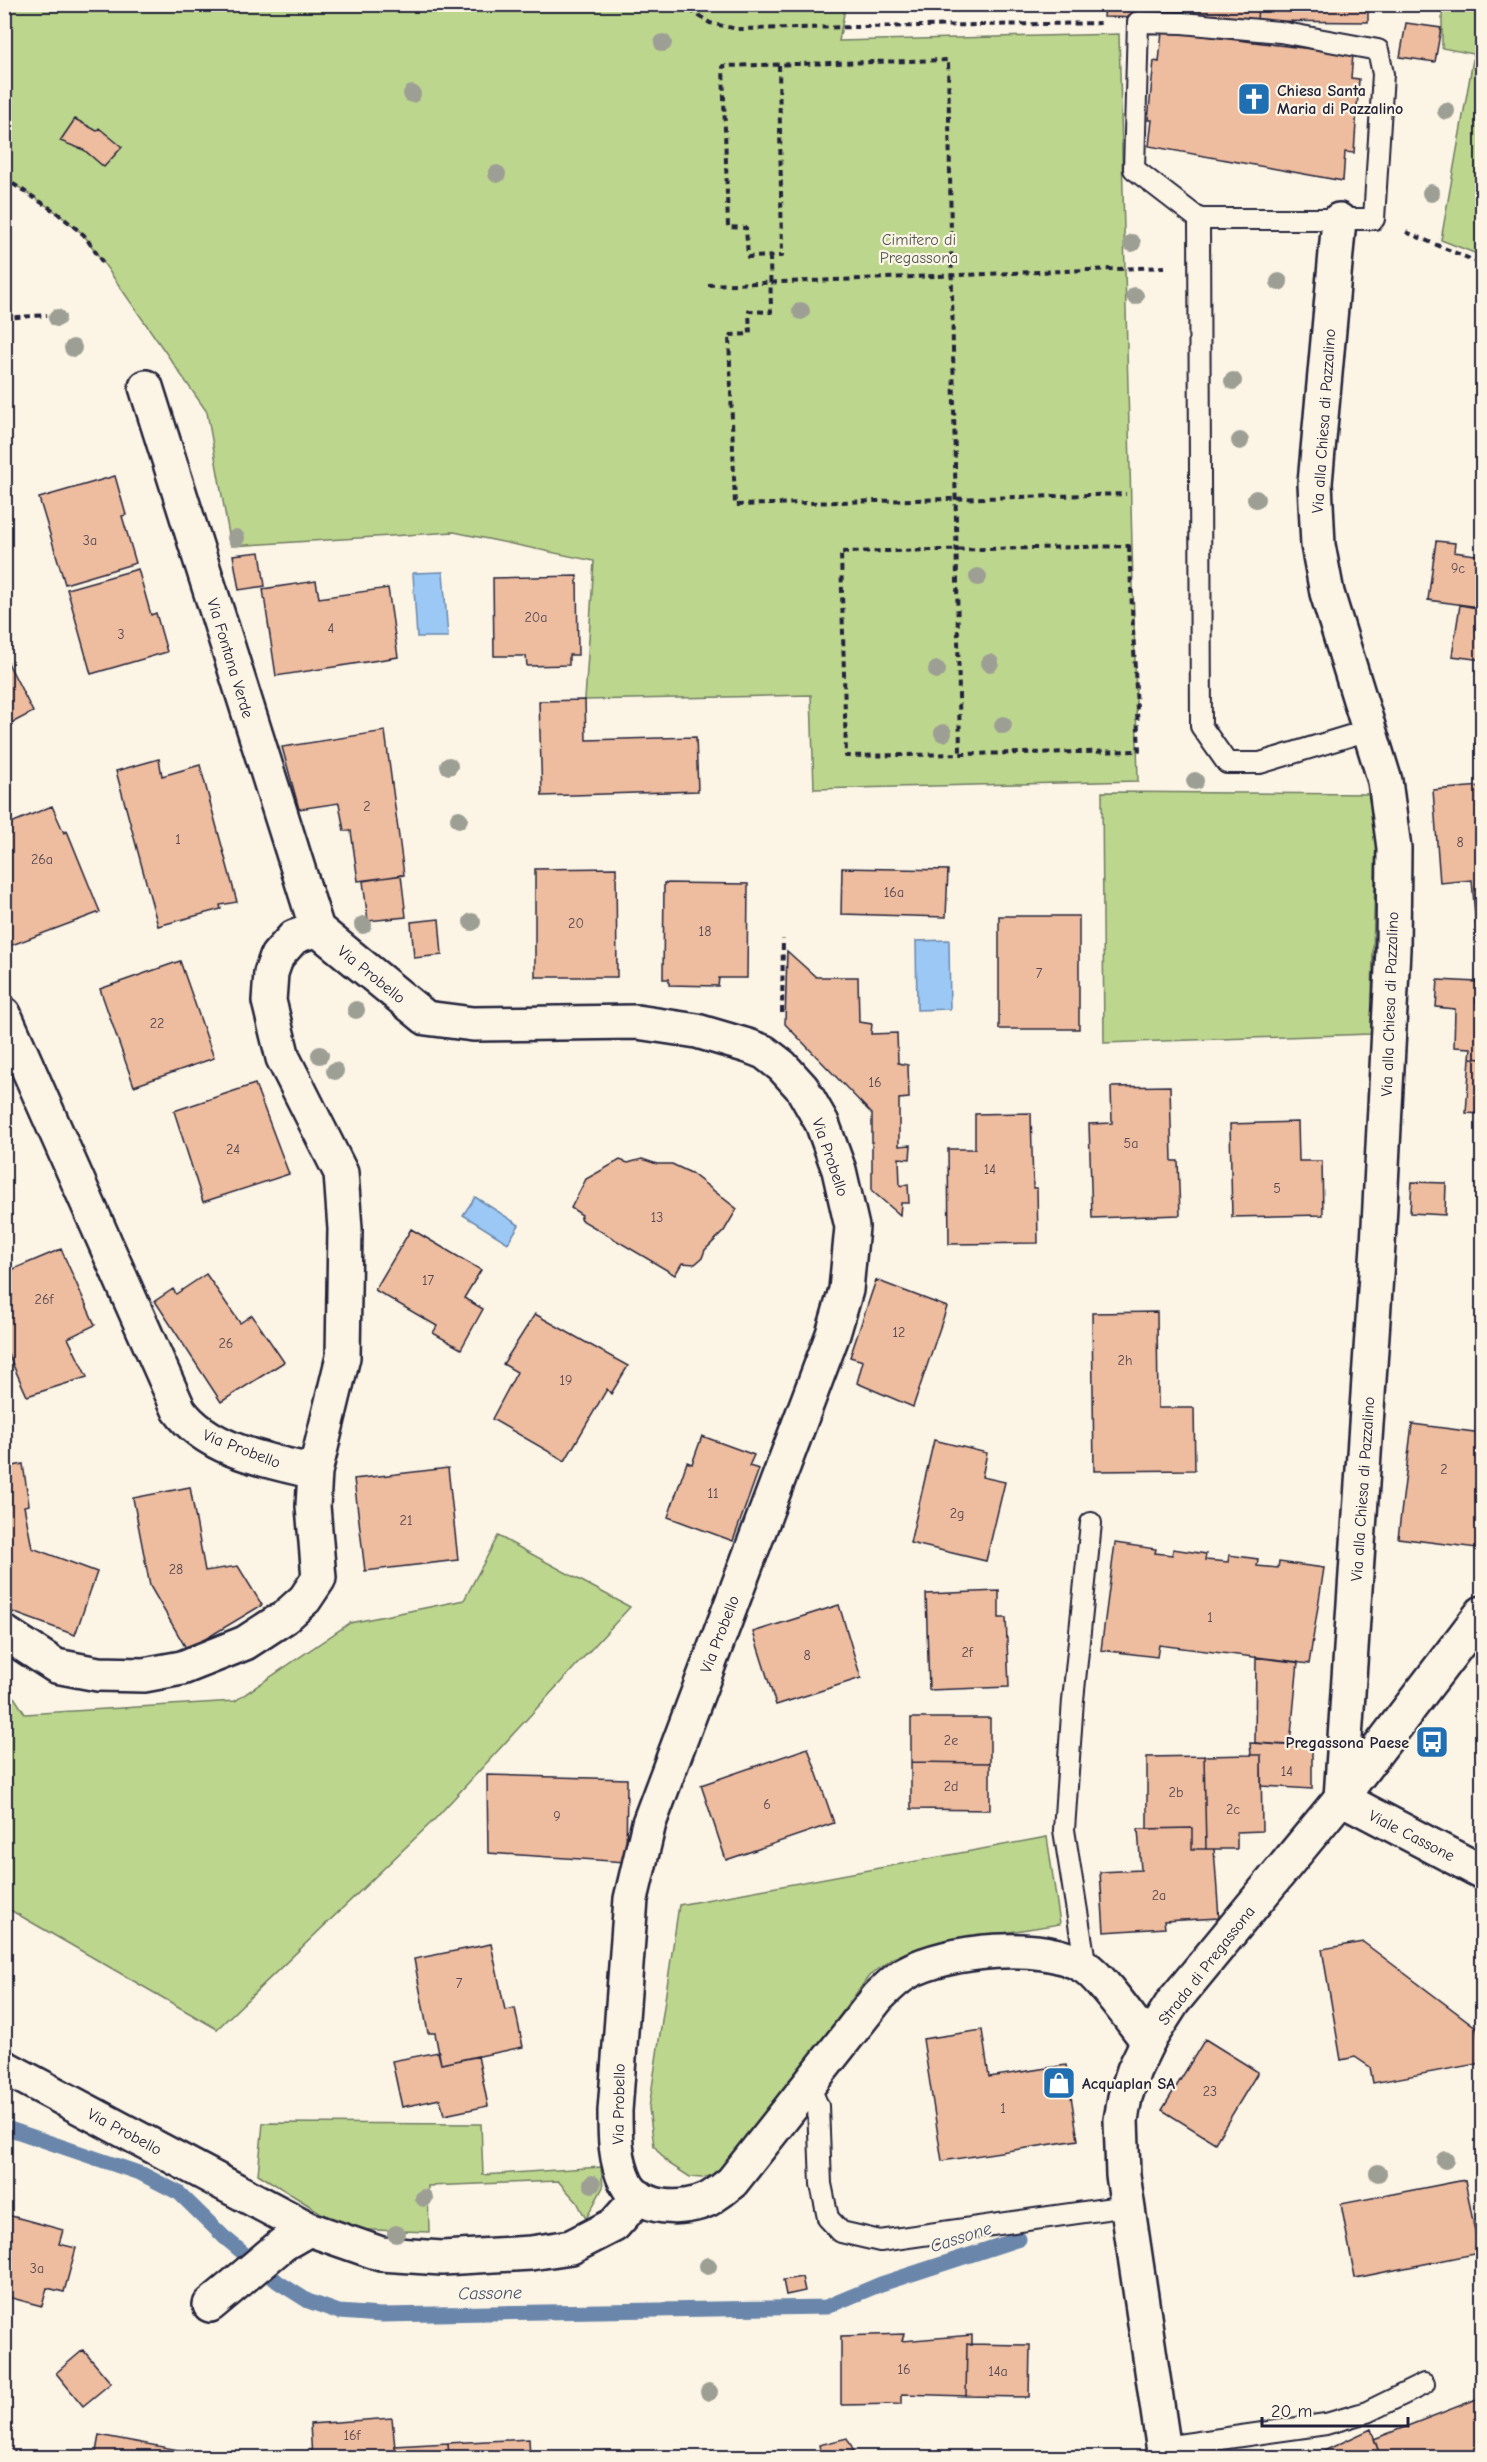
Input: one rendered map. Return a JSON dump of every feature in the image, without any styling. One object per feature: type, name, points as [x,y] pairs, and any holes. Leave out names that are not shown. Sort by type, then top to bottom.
[{"type":"street","name":"Via alla Chiesa di Pazzalino","points":[[1340,220],[1315,483],[1315,516],[1327,593],[1390,808],[1394,848],[1393,949],[1378,1245],[1341,1798]]},
{"type":"street","name":"Via Fontana Verde","points":[[146,387],[317,929]]},
{"type":"street","name":"Via Probello","points":[[4,2067],[296,2236],[381,2254],[442,2258],[531,2253],[572,2247],[614,2225],[639,2197],[627,2185],[618,2162],[615,2141],[631,1899],[649,1823],[830,1344],[846,1290],[852,1227],[839,1170],[822,1123],[802,1088],[782,1066],[764,1052],[697,1031],[637,1022],[473,1024],[426,1018],[317,929]]},
{"type":"street","points":[[5,1633],[56,1666],[98,1674],[144,1675],[182,1668],[245,1643],[285,1617],[305,1599],[319,1578],[313,1506],[315,1472],[343,1357],[345,1229],[341,1173],[283,1058],[269,1001],[271,973],[277,956],[294,937],[317,929]]},
{"type":"street","name":"Via Probello","points":[[4,1014],[178,1410],[189,1425],[204,1436],[261,1459],[315,1472]]},
{"type":"street","name":"Strada di Pregassona","points":[[1165,2452],[1127,2206],[1121,2120],[1125,2097],[1148,2041],[1173,2002],[1341,1798],[1482,1613]]},
{"type":"street","name":"Viale Cassone","points":[[1341,1798],[1482,1872]]},
{"type":"street","points":[[639,2197],[661,2206],[683,2207],[709,2199],[732,2182],[878,1997],[904,1974],[938,1959],[976,1953],[1021,1952],[1056,1956],[1086,1968],[1148,2041]]},
{"type":"street","points":[[210,2305],[296,2236]]},
{"type":"lane","points":[[1138,22],[1182,23],[1280,32],[1378,50],[1383,74],[1374,219],[1199,219],[1134,169],[1138,22]]},
{"type":"lane","points":[[1199,219],[1200,726],[1227,764],[1260,763],[1369,730]]},
{"type":"lane","points":[[1086,1968],[1064,1830],[1073,1700],[1091,1523]]},
{"type":"lane","points":[[808,2083],[818,2106],[823,2202],[828,2218],[841,2232],[880,2241],[1127,2206]]},
{"type":"lane","points":[[1165,2452],[1326,2424],[1367,2412],[1424,2384]]},
{"type":"path","points":[[681,4],[710,23],[737,29],[1138,22]]},
{"type":"path","points":[[779,65],[782,256],[748,257],[746,228],[728,228],[723,66],[948,60],[960,753]]},
{"type":"path","points":[[4,178],[56,212],[84,235],[103,263]]},
{"type":"path","points":[[1374,219],[1482,264]]},
{"type":"path","points":[[770,256],[771,312],[748,312],[750,334],[729,335],[735,506],[955,497],[1126,494]]},
{"type":"path","points":[[708,285],[1199,266]]},
{"type":"path","points":[[4,318],[48,315]]},
{"type":"path","points":[[1128,546],[1139,751],[846,756],[841,552],[956,550],[1128,546]]},
{"type":"path","points":[[782,1066],[783,939]]},
{"type":"green space","name":"Cimitero di Pregassona","points":[[1032,4],[845,8],[839,41],[1119,34],[1138,781],[814,789],[811,695],[585,700],[594,561],[454,532],[231,546],[207,412],[84,235],[56,212],[5,178],[5,5]]},
{"type":"green space","points":[[1442,5],[1482,5],[1482,256],[1441,240],[1474,54],[1442,48]]},
{"type":"green space","points":[[1102,792],[1377,794],[1371,1034],[1104,1043]]},
{"type":"green space","points":[[498,1536],[630,1607],[434,1820],[217,2029],[5,1907],[5,1683],[25,1714],[235,1701],[350,1623],[464,1600]]},
{"type":"green space","points":[[1047,1837],[1060,1924],[928,1945],[893,1958],[869,1976],[752,2135],[721,2173],[702,2178],[690,2177],[668,2163],[654,2146],[649,2108],[679,1905]]},
{"type":"green space","points":[[263,2123],[481,2124],[483,2175],[601,2167],[603,2187],[586,2219],[577,2202],[558,2181],[428,2186],[429,2232],[347,2229],[258,2174]]},
{"type":"water","points":[[443,572],[448,637],[417,637],[413,573]]},
{"type":"water","points":[[949,940],[950,1009],[917,1010],[916,941]]},
{"type":"water","points":[[475,1197],[519,1225],[508,1243],[463,1215]]},
{"type":"building","points":[[1105,4],[1188,4],[1188,19],[1104,17]]},
{"type":"building","points":[[1188,4],[1258,4],[1257,21],[1188,19]]},
{"type":"building","points":[[1258,4],[1368,4],[1368,22],[1257,21]]},
{"type":"building","points":[[1406,23],[1441,28],[1435,62],[1400,57]]},
{"type":"building","name":"Chiesa Santa Maria di Pazzalino","points":[[1162,31],[1353,54],[1351,78],[1359,79],[1354,153],[1345,152],[1343,181],[1149,146],[1152,120],[1148,120],[1154,61],[1159,62]]},
{"type":"building","points":[[75,119],[97,131],[99,128],[122,147],[104,167],[84,150],[60,141]]},
{"type":"building","points":[[115,476],[126,515],[122,516],[136,563],[65,584],[39,498]]},
{"type":"building","points":[[1436,541],[1455,543],[1454,552],[1482,556],[1479,607],[1428,600]]},
{"type":"building","points":[[260,552],[265,586],[239,590],[233,555]]},
{"type":"building","points":[[138,569],[151,615],[156,613],[167,652],[91,674],[67,589]]},
{"type":"building","points":[[577,576],[578,655],[569,655],[569,665],[527,666],[526,656],[494,656],[493,578]]},
{"type":"building","points":[[316,581],[319,598],[388,588],[398,657],[276,676],[263,589]]},
{"type":"building","points":[[1460,605],[1482,609],[1482,660],[1452,656]]},
{"type":"building","points":[[4,655],[33,712],[4,727]]},
{"type":"building","points":[[1482,666],[1482,714],[1476,713]]},
{"type":"building","points":[[585,700],[586,740],[696,737],[698,791],[542,796],[539,701]]},
{"type":"building","points":[[385,731],[404,875],[358,881],[351,831],[344,831],[339,803],[299,809],[282,747]]},
{"type":"building","points":[[159,759],[162,776],[200,765],[237,902],[220,905],[221,909],[158,926],[116,771]]},
{"type":"building","points":[[1481,786],[1482,940],[1477,940],[1472,880],[1440,883],[1433,790]]},
{"type":"building","points":[[52,806],[64,833],[67,831],[100,912],[4,948],[4,826]]},
{"type":"building","points":[[616,868],[617,977],[535,977],[535,869]]},
{"type":"building","points":[[842,868],[948,870],[946,917],[841,914]]},
{"type":"building","points":[[401,875],[406,917],[368,921],[363,881]]},
{"type":"building","points":[[664,883],[748,884],[747,978],[719,978],[718,986],[669,985],[669,979],[663,979]]},
{"type":"building","points":[[999,916],[1079,916],[1079,1029],[999,1029]]},
{"type":"building","points":[[439,919],[442,955],[414,958],[411,922]]},
{"type":"building","points":[[787,951],[816,977],[858,977],[859,1022],[872,1024],[871,1034],[897,1033],[898,1063],[908,1065],[909,1098],[899,1099],[899,1146],[911,1145],[910,1159],[899,1158],[900,1186],[908,1184],[909,1203],[901,1203],[900,1215],[872,1191],[872,1114],[785,1024]]},
{"type":"building","points":[[180,961],[214,1058],[134,1086],[100,989]]},
{"type":"building","points":[[1438,980],[1477,982],[1476,1002],[1482,1002],[1482,1059],[1470,1058],[1471,1048],[1454,1047],[1455,1009],[1436,1007]]},
{"type":"building","points":[[1470,1058],[1482,1059],[1482,1114],[1466,1113]]},
{"type":"building","points":[[255,1084],[289,1174],[203,1202],[174,1111]]},
{"type":"building","points":[[1170,1086],[1172,1161],[1178,1161],[1180,1215],[1092,1218],[1089,1124],[1112,1123],[1111,1087]]},
{"type":"building","points":[[1031,1113],[1033,1188],[1037,1188],[1038,1243],[949,1244],[948,1149],[975,1149],[975,1114]]},
{"type":"building","points":[[1298,1122],[1299,1161],[1322,1161],[1323,1215],[1232,1217],[1230,1124]]},
{"type":"building","points":[[642,1159],[657,1164],[672,1164],[691,1173],[737,1209],[724,1231],[705,1250],[702,1258],[695,1264],[682,1263],[675,1275],[580,1219],[582,1215],[571,1208],[586,1179],[620,1160],[628,1163]]},
{"type":"building","points":[[1412,1182],[1446,1183],[1445,1215],[1410,1213]]},
{"type":"building","points":[[411,1229],[481,1270],[464,1298],[483,1309],[461,1349],[433,1333],[437,1326],[375,1290]]},
{"type":"building","points":[[61,1249],[95,1325],[68,1338],[87,1377],[27,1396],[4,1345],[4,1273]]},
{"type":"building","points":[[206,1274],[240,1323],[252,1315],[284,1362],[221,1402],[155,1301],[173,1289],[176,1294]]},
{"type":"building","points":[[876,1280],[947,1307],[913,1407],[857,1383],[863,1361],[850,1357]]},
{"type":"building","points":[[1157,1312],[1158,1408],[1194,1408],[1195,1470],[1094,1471],[1092,1313]]},
{"type":"building","points":[[535,1314],[628,1366],[611,1394],[607,1389],[565,1461],[492,1419],[517,1372],[503,1364]]},
{"type":"building","points":[[1412,1424],[1482,1433],[1482,1505],[1477,1548],[1398,1538]]},
{"type":"building","points":[[702,1436],[754,1455],[749,1466],[759,1469],[733,1541],[668,1517],[687,1462],[692,1464]]},
{"type":"building","points":[[934,1440],[987,1453],[982,1477],[1005,1482],[986,1561],[910,1543]]},
{"type":"building","points":[[23,1464],[29,1505],[24,1506],[32,1548],[97,1572],[75,1635],[4,1609],[4,1468]]},
{"type":"building","points":[[448,1468],[458,1560],[365,1571],[354,1479]]},
{"type":"building","points":[[190,1487],[205,1571],[238,1566],[262,1605],[187,1650],[150,1586],[133,1498]]},
{"type":"building","points":[[1115,1543],[1156,1549],[1155,1553],[1172,1555],[1173,1549],[1206,1554],[1205,1560],[1228,1562],[1229,1555],[1258,1559],[1257,1566],[1278,1568],[1279,1562],[1324,1568],[1309,1664],[1159,1645],[1157,1657],[1101,1650]]},
{"type":"building","points":[[999,1591],[999,1618],[1006,1618],[1009,1687],[929,1690],[926,1594]]},
{"type":"building","points":[[839,1605],[861,1678],[776,1705],[753,1632]]},
{"type":"building","points":[[1256,1657],[1298,1662],[1290,1745],[1255,1743]]},
{"type":"building","points":[[911,1718],[990,1718],[990,1763],[911,1762]]},
{"type":"building","points":[[1250,1743],[1312,1747],[1312,1789],[1261,1786],[1261,1755],[1251,1755]]},
{"type":"building","points":[[808,1748],[834,1823],[726,1860],[701,1785]]},
{"type":"building","points":[[1261,1755],[1262,1831],[1237,1832],[1237,1849],[1206,1849],[1204,1756]]},
{"type":"building","points":[[1204,1756],[1206,1849],[1192,1849],[1192,1828],[1147,1829],[1147,1757]]},
{"type":"building","points":[[911,1762],[990,1763],[990,1810],[911,1809]]},
{"type":"building","points":[[487,1775],[627,1779],[626,1862],[488,1853]]},
{"type":"building","points":[[1192,1828],[1192,1849],[1214,1849],[1219,1918],[1164,1921],[1165,1928],[1104,1932],[1100,1872],[1141,1870],[1138,1829]]},
{"type":"building","points":[[1363,1942],[1477,2028],[1482,2063],[1373,2083],[1370,2067],[1355,2057],[1341,2060],[1322,1949]]},
{"type":"building","points":[[491,1944],[505,2010],[515,2008],[523,2047],[441,2064],[435,2033],[428,2033],[414,1959]]},
{"type":"building","points":[[982,2030],[989,2077],[1066,2065],[1078,2140],[942,2161],[923,2039]]},
{"type":"building","points":[[1205,2039],[1258,2072],[1215,2143],[1162,2110]]},
{"type":"building","points":[[438,2052],[441,2064],[478,2056],[488,2106],[444,2115],[440,2099],[402,2107],[392,2061]]},
{"type":"building","points":[[1465,2180],[1479,2253],[1355,2278],[1341,2204]]},
{"type":"building","points":[[4,2214],[63,2230],[59,2244],[76,2248],[64,2292],[47,2288],[42,2306],[4,2296]]},
{"type":"building","points":[[802,2277],[805,2291],[786,2295],[783,2280]]},
{"type":"building","points":[[904,2334],[902,2341],[972,2335],[972,2345],[967,2344],[966,2396],[902,2394],[902,2404],[841,2405],[841,2336]]},
{"type":"building","points":[[967,2344],[1030,2345],[1029,2397],[966,2396]]},
{"type":"building","points":[[83,2350],[111,2383],[83,2406],[56,2373]]},
{"type":"building","points":[[1482,2397],[1482,2458],[1381,2458],[1374,2439]]},
{"type":"building","points":[[392,2418],[396,2458],[312,2458],[310,2424]]},
{"type":"building","points":[[1371,2429],[1381,2458],[1309,2458]]},
{"type":"building","points":[[99,2435],[195,2453],[194,2458],[95,2458]]},
{"type":"building","points":[[847,2438],[857,2458],[822,2458],[819,2445]]},
{"type":"building","points":[[529,2439],[530,2458],[449,2458],[448,2443]]},
{"type":"building","points":[[448,2443],[449,2458],[396,2458],[395,2446]]},
{"type":"waterway","name":"Cassone","points":[[4,2127],[142,2174],[179,2193],[224,2237],[278,2282],[308,2301],[339,2312],[381,2315],[826,2307],[881,2284],[1019,2239]]},
{"type":"place","name":"Chiesa Santa Maria di Pazzalino","points":[[1254,99]]},
{"type":"place","name":"Pregassona Paese","points":[[1432,1742]]},
{"type":"place","name":"Acquaplan SA","points":[[1059,2083]]}]
